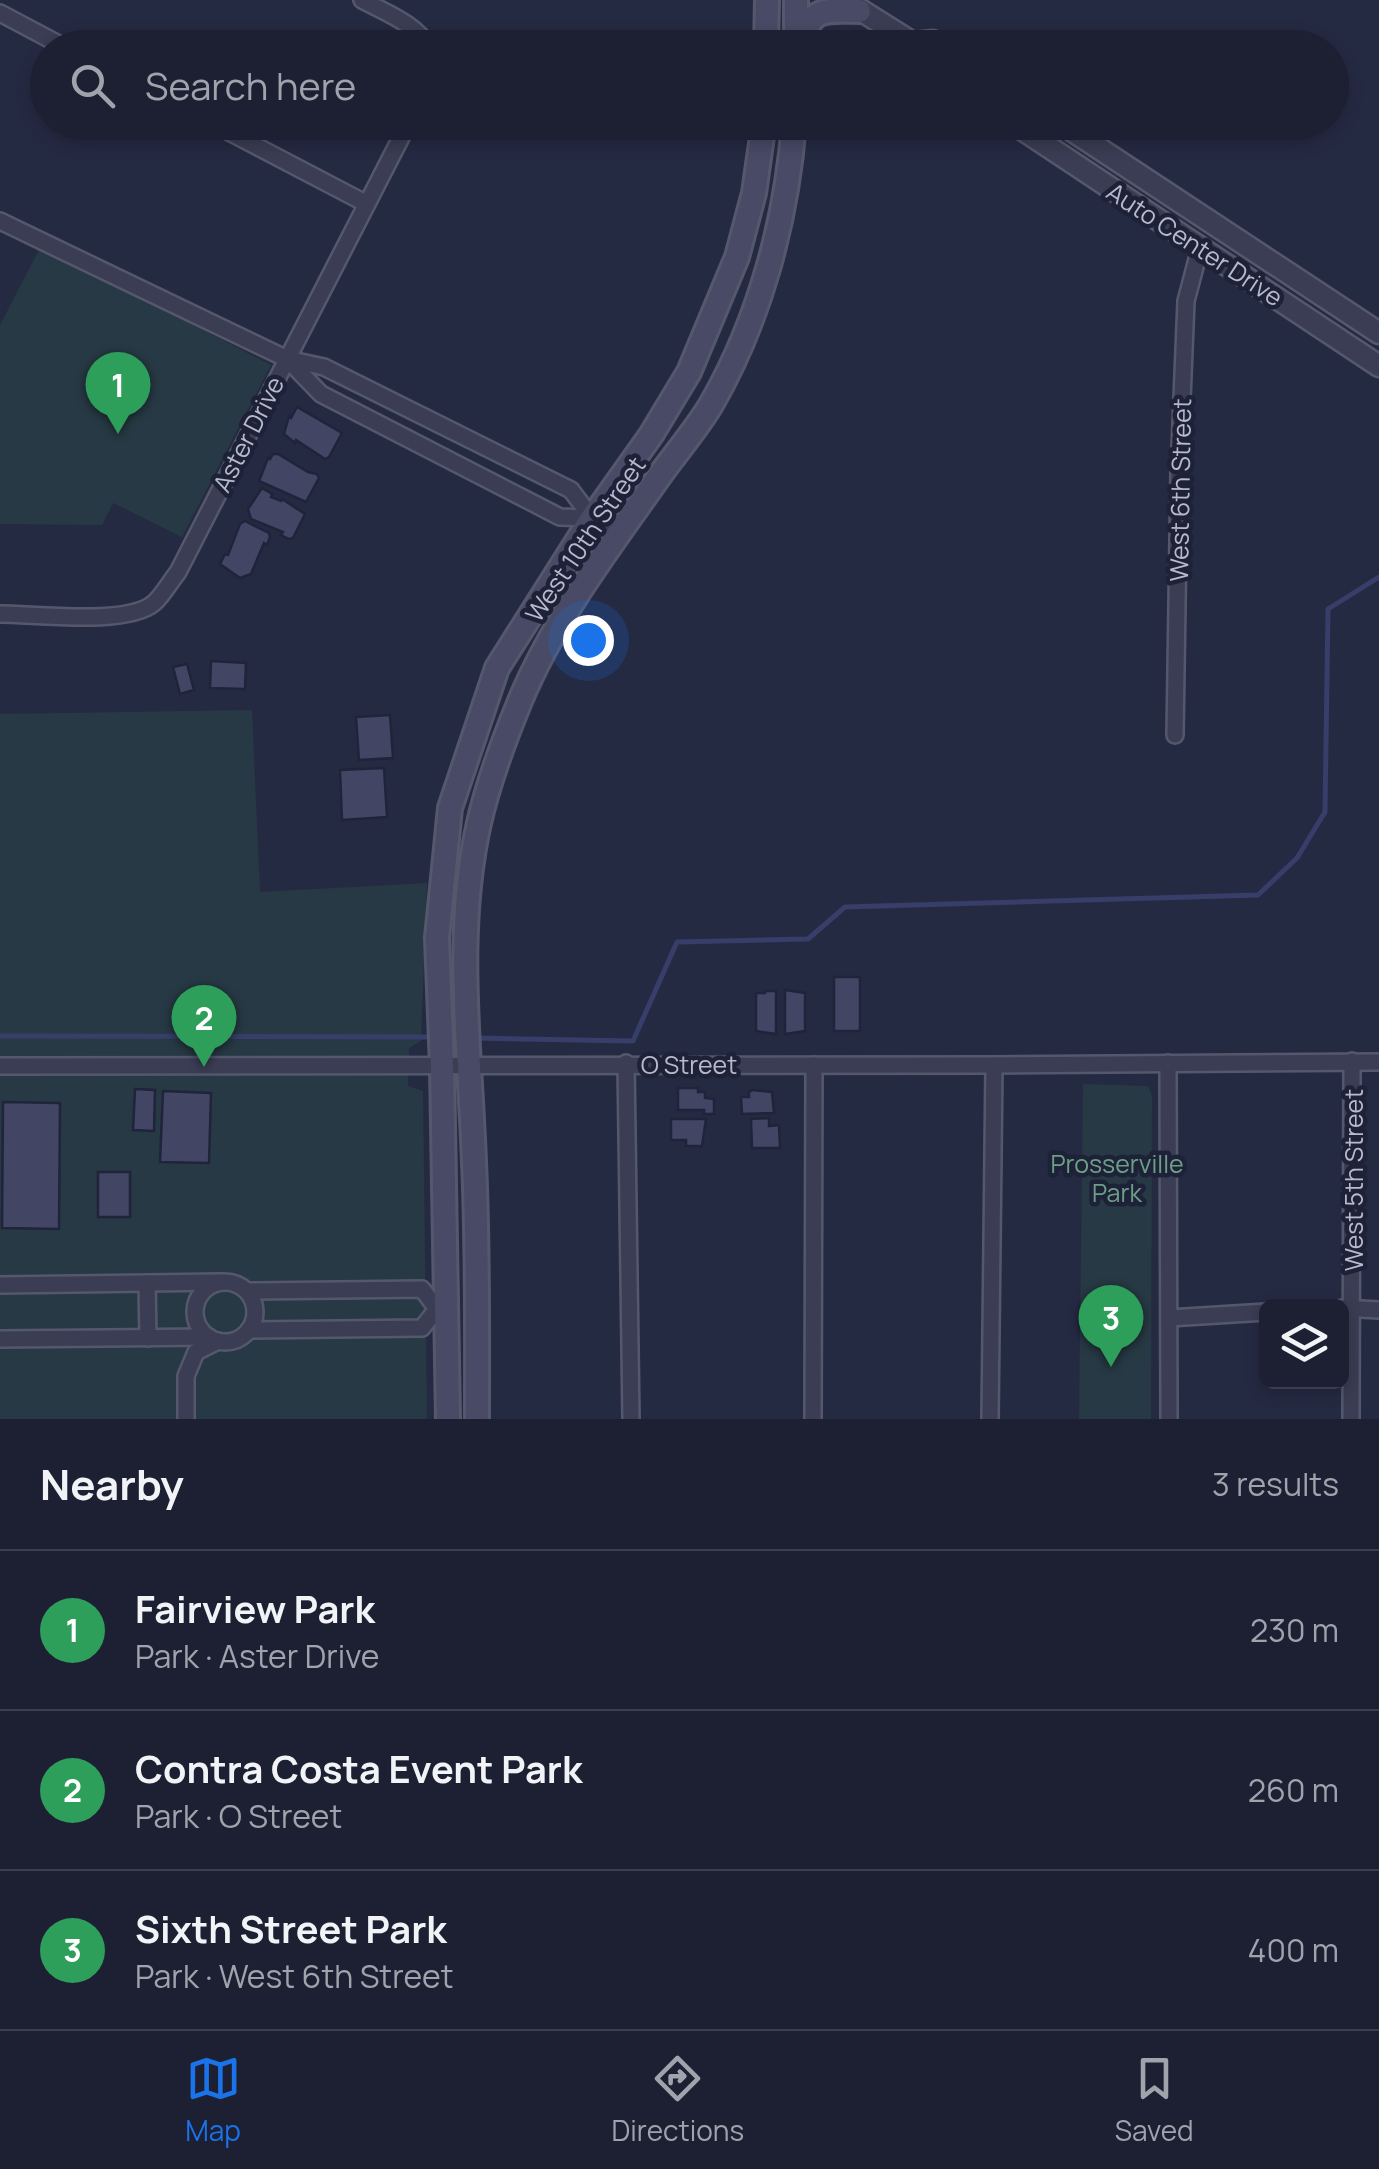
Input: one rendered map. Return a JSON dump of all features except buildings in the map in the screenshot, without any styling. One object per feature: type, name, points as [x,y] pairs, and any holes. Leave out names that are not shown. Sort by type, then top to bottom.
[{"type":"main road","points":[[767,30],[768,0]]},
{"type":"main road","points":[[796,0],[797,30]]},
{"type":"main road","points":[[804,30],[815,14],[853,5]]},
{"type":"main road","name":"West 10th Street","points":[[448,1419],[441,1310],[442,1067],[437,938],[450,808],[497,668],[592,518],[652,435],[688,372],[737,257],[754,193],[761,140]]},
{"type":"main road","name":"West 10th Street","points":[[477,1419],[471,1066],[464,956],[479,821],[529,683],[562,616],[712,403],[740,344],[764,283],[782,216],[793,140]]},
{"type":"street","points":[[362,0],[414,30]]},
{"type":"street","points":[[853,5],[891,30]]},
{"type":"street","points":[[0,13],[32,30]]},
{"type":"street","points":[[244,140],[365,203]]},
{"type":"street","name":"Aster Drive","points":[[0,614],[115,615],[137,613],[155,602],[178,572],[399,140]]},
{"type":"street","name":"Auto Center Drive","points":[[1038,140],[1379,366]]},
{"type":"street","name":"Auto Center Drive","points":[[1086,140],[1379,332]]},
{"type":"street","points":[[0,221],[287,359],[324,367],[571,490],[592,518]]},
{"type":"street","name":"West 6th Street","points":[[1175,735],[1186,302],[1200,248]]},
{"type":"street","points":[[287,359],[321,394],[560,517],[592,518],[620,532]]},
{"type":"street","name":"West 5th Street","points":[[1347,1299],[1352,1062]]},
{"type":"street","name":"O Street","points":[[0,1066],[1379,1062]]},
{"type":"street","points":[[626,1063],[630,1419]]},
{"type":"street","points":[[1168,1063],[1169,1419]]},
{"type":"street","points":[[814,1065],[814,1419]]},
{"type":"street","points":[[990,1419],[994,1065]]},
{"type":"street","points":[[214,1339],[196,1321],[195,1311],[202,1292],[220,1282]]},
{"type":"street","points":[[0,1285],[231,1282],[247,1292],[422,1289],[441,1310]]},
{"type":"street","points":[[147,1283],[148,1338]]},
{"type":"street","points":[[0,1340],[238,1338],[248,1330],[254,1308],[247,1292]]},
{"type":"street","points":[[248,1330],[422,1328],[441,1310],[477,1308]]},
{"type":"street","points":[[1349,1308],[1379,1310]]},
{"type":"street","points":[[1169,1318],[1259,1312]]},
{"type":"street","points":[[186,1419],[186,1376],[196,1352],[214,1339]]},
{"type":"street","name":"West 5th Street","points":[[1349,1352],[1352,1419]]},
{"type":"green space","points":[[41,246],[271,365],[182,537],[113,503],[102,525],[0,524],[0,325]]},
{"type":"green space","points":[[252,710],[260,892],[427,883],[421,1041],[409,1048],[408,1086],[423,1091],[427,1419],[0,1419],[0,714]]},
{"type":"green space","name":"Prosserville Park","points":[[1083,1084],[1148,1086],[1152,1096],[1151,1419],[1079,1419]]},
{"type":"waterway","points":[[473,1038],[633,1041],[677,942],[808,939],[845,907],[1258,895],[1297,858],[1325,812],[1328,609],[1379,577]]},
{"type":"waterway","points":[[0,1036],[432,1037]]},
{"type":"place","name":"Fairview Park","points":[[118,434]]},
{"type":"place","name":"Contra Costa Event Park","points":[[204,1067]]},
{"type":"place","name":"Sixth Street Park","points":[[1111,1367]]}]
